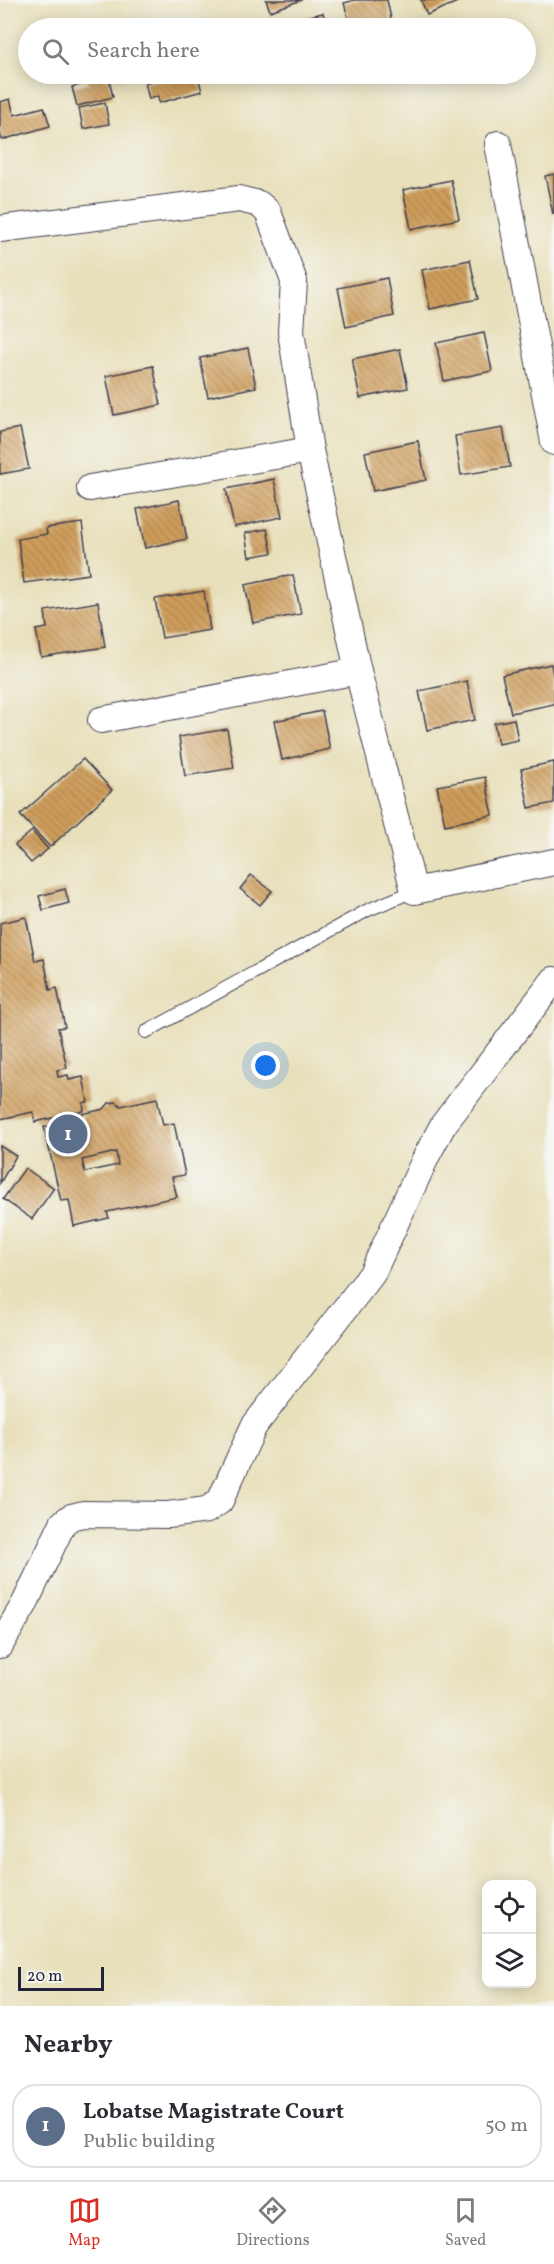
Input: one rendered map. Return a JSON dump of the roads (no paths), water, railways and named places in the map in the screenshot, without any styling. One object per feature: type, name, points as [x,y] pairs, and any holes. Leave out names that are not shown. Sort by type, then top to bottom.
[{"type":"street","points":[[498,144],[554,442]]},
{"type":"street","points":[[0,230],[239,199],[259,204],[268,212],[294,281],[291,332],[310,450],[358,670],[414,891],[554,862]]},
{"type":"street","points":[[90,488],[310,450]]},
{"type":"street","points":[[101,720],[358,670]]},
{"type":"street","points":[[0,1645],[24,1605],[63,1523],[71,1517],[82,1514],[168,1515],[207,1510],[220,1501],[254,1426],[372,1274],[443,1125],[554,980]]},
{"type":"lane","points":[[146,1032],[368,910],[414,891]]},
{"type":"place","name":"Lobatse Magistrate Court","points":[[68,1134]]}]
